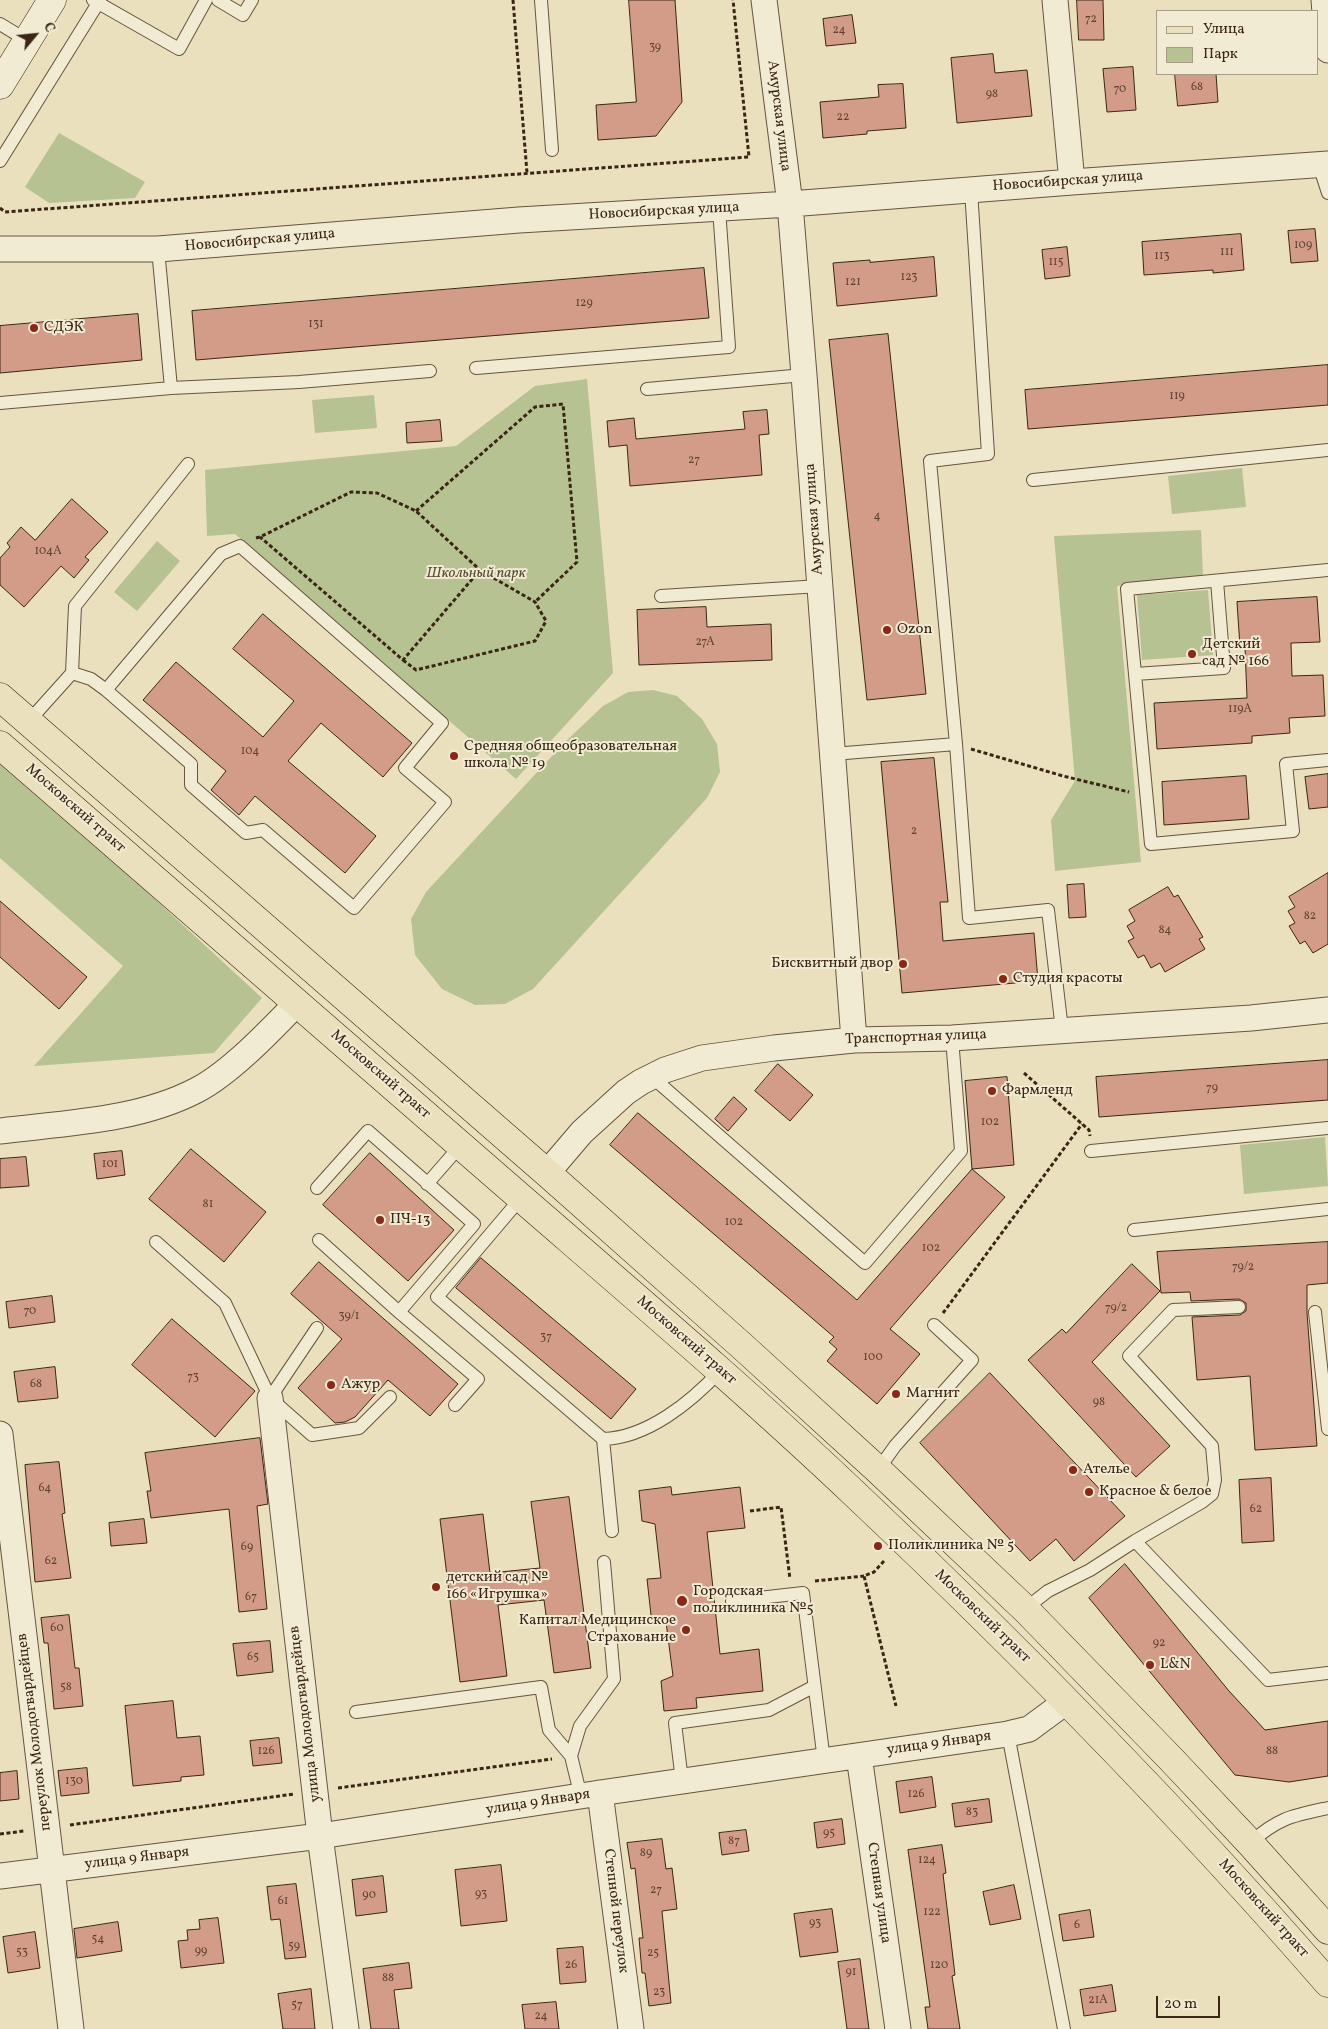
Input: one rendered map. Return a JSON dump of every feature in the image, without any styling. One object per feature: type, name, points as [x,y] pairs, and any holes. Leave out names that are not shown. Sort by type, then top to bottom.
[{"type":"main road","points":[[0,697],[547,1173],[878,1470],[1025,1609],[1250,1843],[1328,1930]]},
{"type":"main road","name":"Московский тракт","points":[[0,745],[720,1371],[856,1495],[991,1625],[1066,1701],[1226,1867],[1328,1983]]},
{"type":"street","points":[[0,84],[52,0]]},
{"type":"street","name":"Амурская улица","points":[[764,0],[790,204],[854,1040]]},
{"type":"street","points":[[1055,0],[1072,182]]},
{"type":"street","points":[[1324,0],[1328,50]]},
{"type":"street","name":"Новосибирская улица","points":[[0,249],[158,249],[519,220],[719,209],[1323,164]]},
{"type":"street","points":[[0,1131],[108,1117],[162,1105],[198,1090],[226,1070],[297,1002]]},
{"type":"street","name":"Транспортная улица","points":[[547,1173],[582,1132],[613,1103],[641,1082],[676,1066],[720,1055],[854,1040],[952,1038],[1251,1018],[1328,1010]]},
{"type":"street","name":"улица Молодогвардейцев","points":[[270,1398],[320,1836],[346,2029]]},
{"type":"street","name":"переулок Молодогвардейцев","points":[[0,1434],[71,2029]]},
{"type":"street","name":"улица 9 Января","points":[[0,1876],[320,1836],[1008,1734],[1029,1729],[1066,1701]]},
{"type":"street","name":"Степная улица","points":[[859,1756],[898,2029]]},
{"type":"street","name":"Степной переулок","points":[[590,1795],[631,2029]]},
{"type":"lane","points":[[0,161],[97,1],[179,49],[206,0]]},
{"type":"lane","points":[[218,0],[243,15],[252,0]]},
{"type":"lane","points":[[541,0],[552,150]]},
{"type":"lane","points":[[0,24],[28,41]]},
{"type":"lane","points":[[1323,164],[1328,193]]},
{"type":"lane","points":[[971,190],[988,454],[930,461],[956,744],[969,918],[1048,910],[1062,1030]]},
{"type":"lane","points":[[476,368],[729,347],[719,209]]},
{"type":"lane","points":[[158,249],[171,388]]},
{"type":"lane","points":[[0,403],[171,388],[290,382],[430,371]]},
{"type":"lane","points":[[647,389],[804,375]]},
{"type":"lane","points":[[1033,480],[1328,450]]},
{"type":"lane","points":[[28,722],[72,673],[74,606],[188,464]]},
{"type":"lane","points":[[72,673],[91,679],[106,690],[190,764],[191,786],[246,833],[263,830],[354,908],[445,802],[404,768],[442,723],[240,546],[220,554],[106,690]]},
{"type":"lane","points":[[1328,570],[1127,589],[1151,844],[1293,831],[1286,764],[1328,760]]},
{"type":"lane","points":[[1135,674],[1224,668],[1217,581]]},
{"type":"lane","points":[[661,596],[820,586]]},
{"type":"lane","points":[[833,754],[956,744]]},
{"type":"lane","points":[[652,1076],[865,1263],[961,1151],[952,1038]]},
{"type":"lane","points":[[1091,1152],[1328,1128]]},
{"type":"lane","points":[[317,1188],[368,1131],[474,1224],[399,1312]]},
{"type":"lane","points":[[427,1184],[461,1145]]},
{"type":"lane","points":[[521,1198],[437,1297],[603,1439],[612,1531]]},
{"type":"lane","points":[[1134,1230],[1328,1209]]},
{"type":"lane","points":[[319,1240],[399,1312],[478,1379],[456,1406]]},
{"type":"lane","points":[[156,1242],[225,1303],[270,1398],[312,1435],[359,1428],[390,1397]]},
{"type":"lane","points":[[1025,1609],[1048,1591],[1096,1566],[1202,1502],[1212,1494],[1215,1480],[1212,1446],[1129,1356],[1173,1310],[1238,1307]]},
{"type":"lane","points":[[1315,1312],[1328,1429]]},
{"type":"lane","points":[[878,1470],[895,1446],[972,1360],[934,1325]]},
{"type":"lane","points":[[270,1398],[317,1328]]},
{"type":"lane","points":[[603,1439],[630,1436],[645,1428],[692,1398],[720,1371]]},
{"type":"lane","points":[[1135,1541],[1268,1680],[1328,1673]]},
{"type":"lane","points":[[572,1756],[580,1726],[614,1679],[604,1562]]},
{"type":"lane","points":[[732,1601],[803,1593],[813,1687],[824,1761]]},
{"type":"lane","points":[[356,1712],[541,1687],[549,1730],[572,1756],[590,1795]]},
{"type":"lane","points":[[682,1781],[675,1723],[769,1710],[813,1687]]},
{"type":"lane","points":[[1008,1734],[1064,2029]]},
{"type":"lane","points":[[1250,1843],[1268,1826],[1297,1814],[1328,1808]]},
{"type":"path","points":[[513,0],[527,173]]},
{"type":"path","points":[[0,208],[5,212],[749,157],[733,0]]},
{"type":"path","points":[[416,511],[535,407],[563,404],[577,562],[535,602]]},
{"type":"path","points":[[240,546],[260,536],[350,492],[378,493],[416,511],[480,570],[535,602],[546,621],[535,641],[416,670],[260,536]]},
{"type":"path","points":[[403,660],[480,570]]},
{"type":"path","points":[[956,744],[1063,776],[1146,797]]},
{"type":"path","points":[[1024,1072],[1090,1130],[1091,1152]]},
{"type":"path","points":[[934,1325],[1082,1124]]},
{"type":"path","points":[[750,1511],[781,1507],[791,1584]]},
{"type":"path","points":[[809,1582],[864,1576],[874,1572],[884,1562]]},
{"type":"path","points":[[864,1576],[896,1706]]},
{"type":"path","points":[[0,1834],[572,1756]]},
{"type":"green space","points":[[59,133],[145,182],[135,198],[49,203],[25,187]]},
{"type":"green space","name":"Школьный парк","points":[[587,379],[613,673],[516,779],[235,534],[207,536],[205,470],[456,446],[535,386]]},
{"type":"green space","points":[[374,395],[377,428],[315,433],[312,400]]},
{"type":"green space","points":[[1242,468],[1246,507],[1172,514],[1168,476]]},
{"type":"green space","points":[[1201,530],[1203,576],[1117,586],[1141,862],[1055,871],[1051,820],[1075,781],[1054,536]]},
{"type":"green space","points":[[157,541],[180,561],[137,611],[114,592]]},
{"type":"green space","points":[[1208,590],[1213,655],[1142,660],[1137,595]]},
{"type":"green space","points":[[653,690],[677,696],[702,719],[717,744],[720,772],[707,798],[533,989],[505,1004],[475,1005],[442,989],[415,955],[411,919],[426,892],[565,742],[603,706],[628,692]]},
{"type":"green space","points":[[0,756],[262,998],[214,1053],[34,1066],[123,966],[0,858]]},
{"type":"green space","points":[[1325,1137],[1328,1186],[1244,1194],[1240,1145]]},
{"type":"building","points":[[629,0],[675,0],[682,102],[656,136],[598,140],[596,105],[636,102]]},
{"type":"building","points":[[1077,0],[1103,0],[1104,40],[1079,40]]},
{"type":"building","points":[[852,15],[856,43],[826,46],[823,19]]},
{"type":"building","points":[[993,54],[995,73],[1027,70],[1032,116],[957,123],[951,58]]},
{"type":"building","points":[[1133,67],[1136,110],[1107,112],[1103,69]]},
{"type":"building","points":[[1175,75],[1216,75],[1218,102],[1178,106]]},
{"type":"building","points":[[903,84],[906,128],[867,131],[867,134],[823,138],[820,102],[879,97],[878,85]]},
{"type":"building","points":[[1315,229],[1318,261],[1291,263],[1288,231]]},
{"type":"building","points":[[1241,234],[1244,270],[1213,273],[1213,270],[1144,275],[1142,242]]},
{"type":"building","points":[[1067,247],[1070,276],[1045,279],[1042,250]]},
{"type":"building","points":[[934,257],[937,296],[837,306],[833,263]]},
{"type":"building","points":[[704,268],[709,318],[196,360],[192,311]]},
{"type":"building","points":[[138,314],[142,360],[0,373],[0,326]]},
{"type":"building","points":[[888,334],[926,694],[867,700],[829,340]]},
{"type":"building","points":[[1328,365],[1328,405],[1028,429],[1025,390]]},
{"type":"building","points":[[767,410],[769,434],[759,435],[762,475],[630,486],[627,445],[609,447],[607,421],[634,418],[636,439],[745,429],[743,412]]},
{"type":"building","points":[[440,420],[442,441],[407,443],[406,423]]},
{"type":"building","points":[[72,499],[108,532],[85,557],[89,560],[74,578],[61,566],[24,607],[0,585],[0,558],[10,547],[7,543],[21,527],[35,540]]},
{"type":"building","points":[[1317,597],[1320,642],[1291,643],[1292,676],[1323,675],[1325,716],[1289,718],[1290,733],[1252,736],[1252,743],[1157,749],[1154,703],[1247,698],[1245,647],[1240,647],[1237,602]]},
{"type":"building","points":[[706,607],[707,627],[771,624],[772,660],[639,665],[637,610]]},
{"type":"building","points":[[263,614],[412,743],[383,777],[321,723],[288,761],[376,836],[345,873],[255,796],[239,815],[211,790],[226,771],[143,700],[176,662],[263,737],[294,701],[233,649]]},
{"type":"building","points":[[934,758],[948,902],[940,902],[943,941],[1034,933],[1038,981],[902,993],[881,762]]},
{"type":"building","points":[[1328,774],[1328,807],[1309,809],[1305,777]]},
{"type":"building","points":[[1246,776],[1249,819],[1164,825],[1162,782]]},
{"type":"building","points":[[1328,873],[1328,944],[1313,953],[1305,941],[1300,944],[1289,926],[1295,923],[1288,911],[1295,907],[1289,897]]},
{"type":"building","points":[[1084,884],[1086,917],[1069,918],[1067,885]]},
{"type":"building","points":[[1168,887],[1174,897],[1178,895],[1203,937],[1199,939],[1205,949],[1165,972],[1160,963],[1151,968],[1144,955],[1138,958],[1128,941],[1134,938],[1127,926],[1135,921],[1129,910]]},
{"type":"building","points":[[0,901],[87,977],[59,1009],[0,957]]},
{"type":"building","points":[[1328,1060],[1328,1100],[1099,1117],[1096,1077]]},
{"type":"building","points":[[778,1064],[813,1095],[790,1121],[755,1091]]},
{"type":"building","points":[[1007,1077],[1014,1165],[972,1169],[965,1081]]},
{"type":"building","points":[[734,1097],[747,1109],[728,1131],[715,1119]]},
{"type":"building","points":[[638,1113],[857,1300],[972,1169],[1005,1197],[890,1329],[920,1354],[877,1404],[827,1361],[837,1349],[829,1342],[834,1337],[610,1145]]},
{"type":"building","points":[[191,1149],[266,1212],[224,1262],[149,1199]]},
{"type":"building","points":[[122,1151],[125,1175],[97,1179],[94,1154]]},
{"type":"building","points":[[370,1153],[454,1230],[408,1281],[323,1205]]},
{"type":"building","points":[[26,1157],[29,1186],[0,1188],[0,1159]]},
{"type":"building","points":[[1328,1242],[1328,1283],[1307,1285],[1307,1313],[1317,1446],[1255,1450],[1250,1376],[1197,1380],[1192,1317],[1240,1315],[1246,1311],[1246,1303],[1239,1299],[1191,1301],[1190,1292],[1161,1293],[1157,1252]]},
{"type":"building","points":[[481,1258],[636,1389],[611,1419],[456,1288]]},
{"type":"building","points":[[319,1262],[458,1384],[430,1416],[388,1380],[355,1417],[345,1422],[335,1423],[298,1388],[342,1339],[291,1294]]},
{"type":"building","points":[[1132,1264],[1160,1291],[1092,1362],[1170,1446],[1136,1477],[1028,1360],[1062,1329],[1066,1333]]},
{"type":"building","points":[[52,1296],[55,1322],[9,1328],[6,1302]]},
{"type":"building","points":[[172,1319],[255,1391],[215,1437],[132,1365]]},
{"type":"building","points":[[55,1367],[58,1398],[18,1402],[14,1372]]},
{"type":"building","points":[[990,1373],[1125,1516],[1074,1561],[1056,1539],[1030,1561],[920,1443]]},
{"type":"building","points":[[260,1438],[268,1504],[257,1506],[267,1609],[239,1612],[229,1509],[151,1518],[147,1491],[151,1491],[145,1453]]},
{"type":"building","points":[[59,1462],[65,1513],[62,1514],[71,1578],[35,1582],[25,1465]]},
{"type":"building","points":[[1271,1478],[1274,1541],[1242,1543],[1239,1480]]},
{"type":"building","name":"Городская поликлиника №5","points":[[671,1487],[672,1495],[740,1487],[745,1528],[707,1532],[720,1654],[759,1649],[763,1691],[696,1698],[697,1708],[664,1711],[661,1681],[673,1676],[666,1622],[652,1624],[647,1579],[661,1578],[655,1524],[642,1521],[639,1491]]},
{"type":"building","points":[[569,1497],[591,1668],[554,1673],[544,1600],[498,1605],[507,1676],[460,1682],[440,1519],[483,1514],[490,1573],[540,1568],[531,1502]]},
{"type":"building","points":[[144,1519],[147,1543],[111,1546],[109,1523]]},
{"type":"building","points":[[1125,1564],[1229,1691],[1265,1730],[1328,1721],[1328,1776],[1289,1782],[1235,1775],[1089,1598]]},
{"type":"building","points":[[69,1615],[75,1668],[79,1668],[83,1706],[54,1709],[48,1643],[44,1643],[41,1618]]},
{"type":"building","points":[[270,1641],[273,1672],[237,1676],[233,1644]]},
{"type":"building","points":[[173,1701],[177,1738],[200,1736],[204,1775],[181,1777],[181,1781],[133,1786],[125,1706]]},
{"type":"building","points":[[279,1738],[282,1763],[253,1766],[250,1741]]},
{"type":"building","points":[[87,1768],[89,1793],[61,1796],[58,1771]]},
{"type":"building","points":[[17,1771],[19,1799],[0,1801],[0,1773]]},
{"type":"building","points":[[932,1777],[936,1807],[900,1813],[896,1782]]},
{"type":"building","points":[[989,1799],[992,1822],[955,1827],[952,1804]]},
{"type":"building","points":[[842,1819],[845,1844],[817,1848],[814,1823]]},
{"type":"building","points":[[746,1830],[749,1851],[722,1855],[719,1833]]},
{"type":"building","points":[[662,1839],[666,1869],[672,1868],[677,1909],[662,1911],[671,2003],[649,2006],[645,1973],[642,1973],[639,1938],[643,1938],[635,1868],[631,1869],[627,1843]]},
{"type":"building","points":[[942,1845],[946,1873],[943,1874],[955,1975],[952,1976],[960,2029],[928,2029],[925,2007],[930,2007],[908,1850]]},
{"type":"building","points":[[501,1865],[507,1921],[461,1926],[455,1870]]},
{"type":"building","points":[[383,1876],[387,1912],[356,1916],[352,1880]]},
{"type":"building","points":[[296,1884],[306,1957],[285,1959],[280,1919],[271,1920],[267,1887]]},
{"type":"building","points":[[1014,1885],[1021,1919],[990,1925],[983,1892]]},
{"type":"building","points":[[832,1909],[838,1952],[800,1957],[794,1914]]},
{"type":"building","points":[[1090,1910],[1094,1937],[1063,1941],[1059,1915]]},
{"type":"building","points":[[218,1918],[224,1963],[181,1968],[178,1941],[188,1940],[187,1930],[200,1929],[199,1920]]},
{"type":"building","points":[[118,1922],[122,1951],[77,1958],[74,1929]]},
{"type":"building","points":[[35,1932],[40,1968],[8,1973],[3,1937]]},
{"type":"building","points":[[583,1947],[586,1982],[560,1984],[557,1949]]},
{"type":"building","points":[[860,1959],[869,2029],[847,2029],[838,1962]]},
{"type":"building","points":[[409,1963],[412,1988],[394,1990],[399,2029],[371,2029],[363,1969]]},
{"type":"building","points":[[1112,1985],[1116,2011],[1084,2016],[1080,1990]]},
{"type":"building","points":[[311,1989],[315,2029],[283,2029],[278,1994]]},
{"type":"building","points":[[556,2002],[559,2029],[525,2029],[522,2005]]},
{"type":"place","name":"СДЭК","points":[[34,328]]},
{"type":"place","name":"Ozon","points":[[887,630]]},
{"type":"place","name":"Детский сад № 166","points":[[1192,654]]},
{"type":"place","name":"Средняя общеобразовательная школа № 19","points":[[454,756]]},
{"type":"place","name":"Бисквитный двор","points":[[903,964]]},
{"type":"place","name":"Студия красоты","points":[[1003,979]]},
{"type":"place","name":"Фармленд","points":[[992,1091]]},
{"type":"place","name":"ПЧ-13","points":[[380,1220]]},
{"type":"place","name":"Ажур","points":[[331,1385]]},
{"type":"place","name":"Магнит","points":[[896,1394]]},
{"type":"place","name":"Ателье","points":[[1073,1470]]},
{"type":"place","name":"Красное & белое","points":[[1089,1492]]},
{"type":"place","name":"Поликлиника № 5","points":[[878,1546]]},
{"type":"place","name":"детский сад № 166 «Игрушка»","points":[[436,1587]]},
{"type":"place","name":"Городская поликлиника №5","points":[[682,1601]]},
{"type":"place","name":"Капитал Медицинское Страхование","points":[[686,1630]]},
{"type":"place","name":"L&N","points":[[1150,1665]]}]
